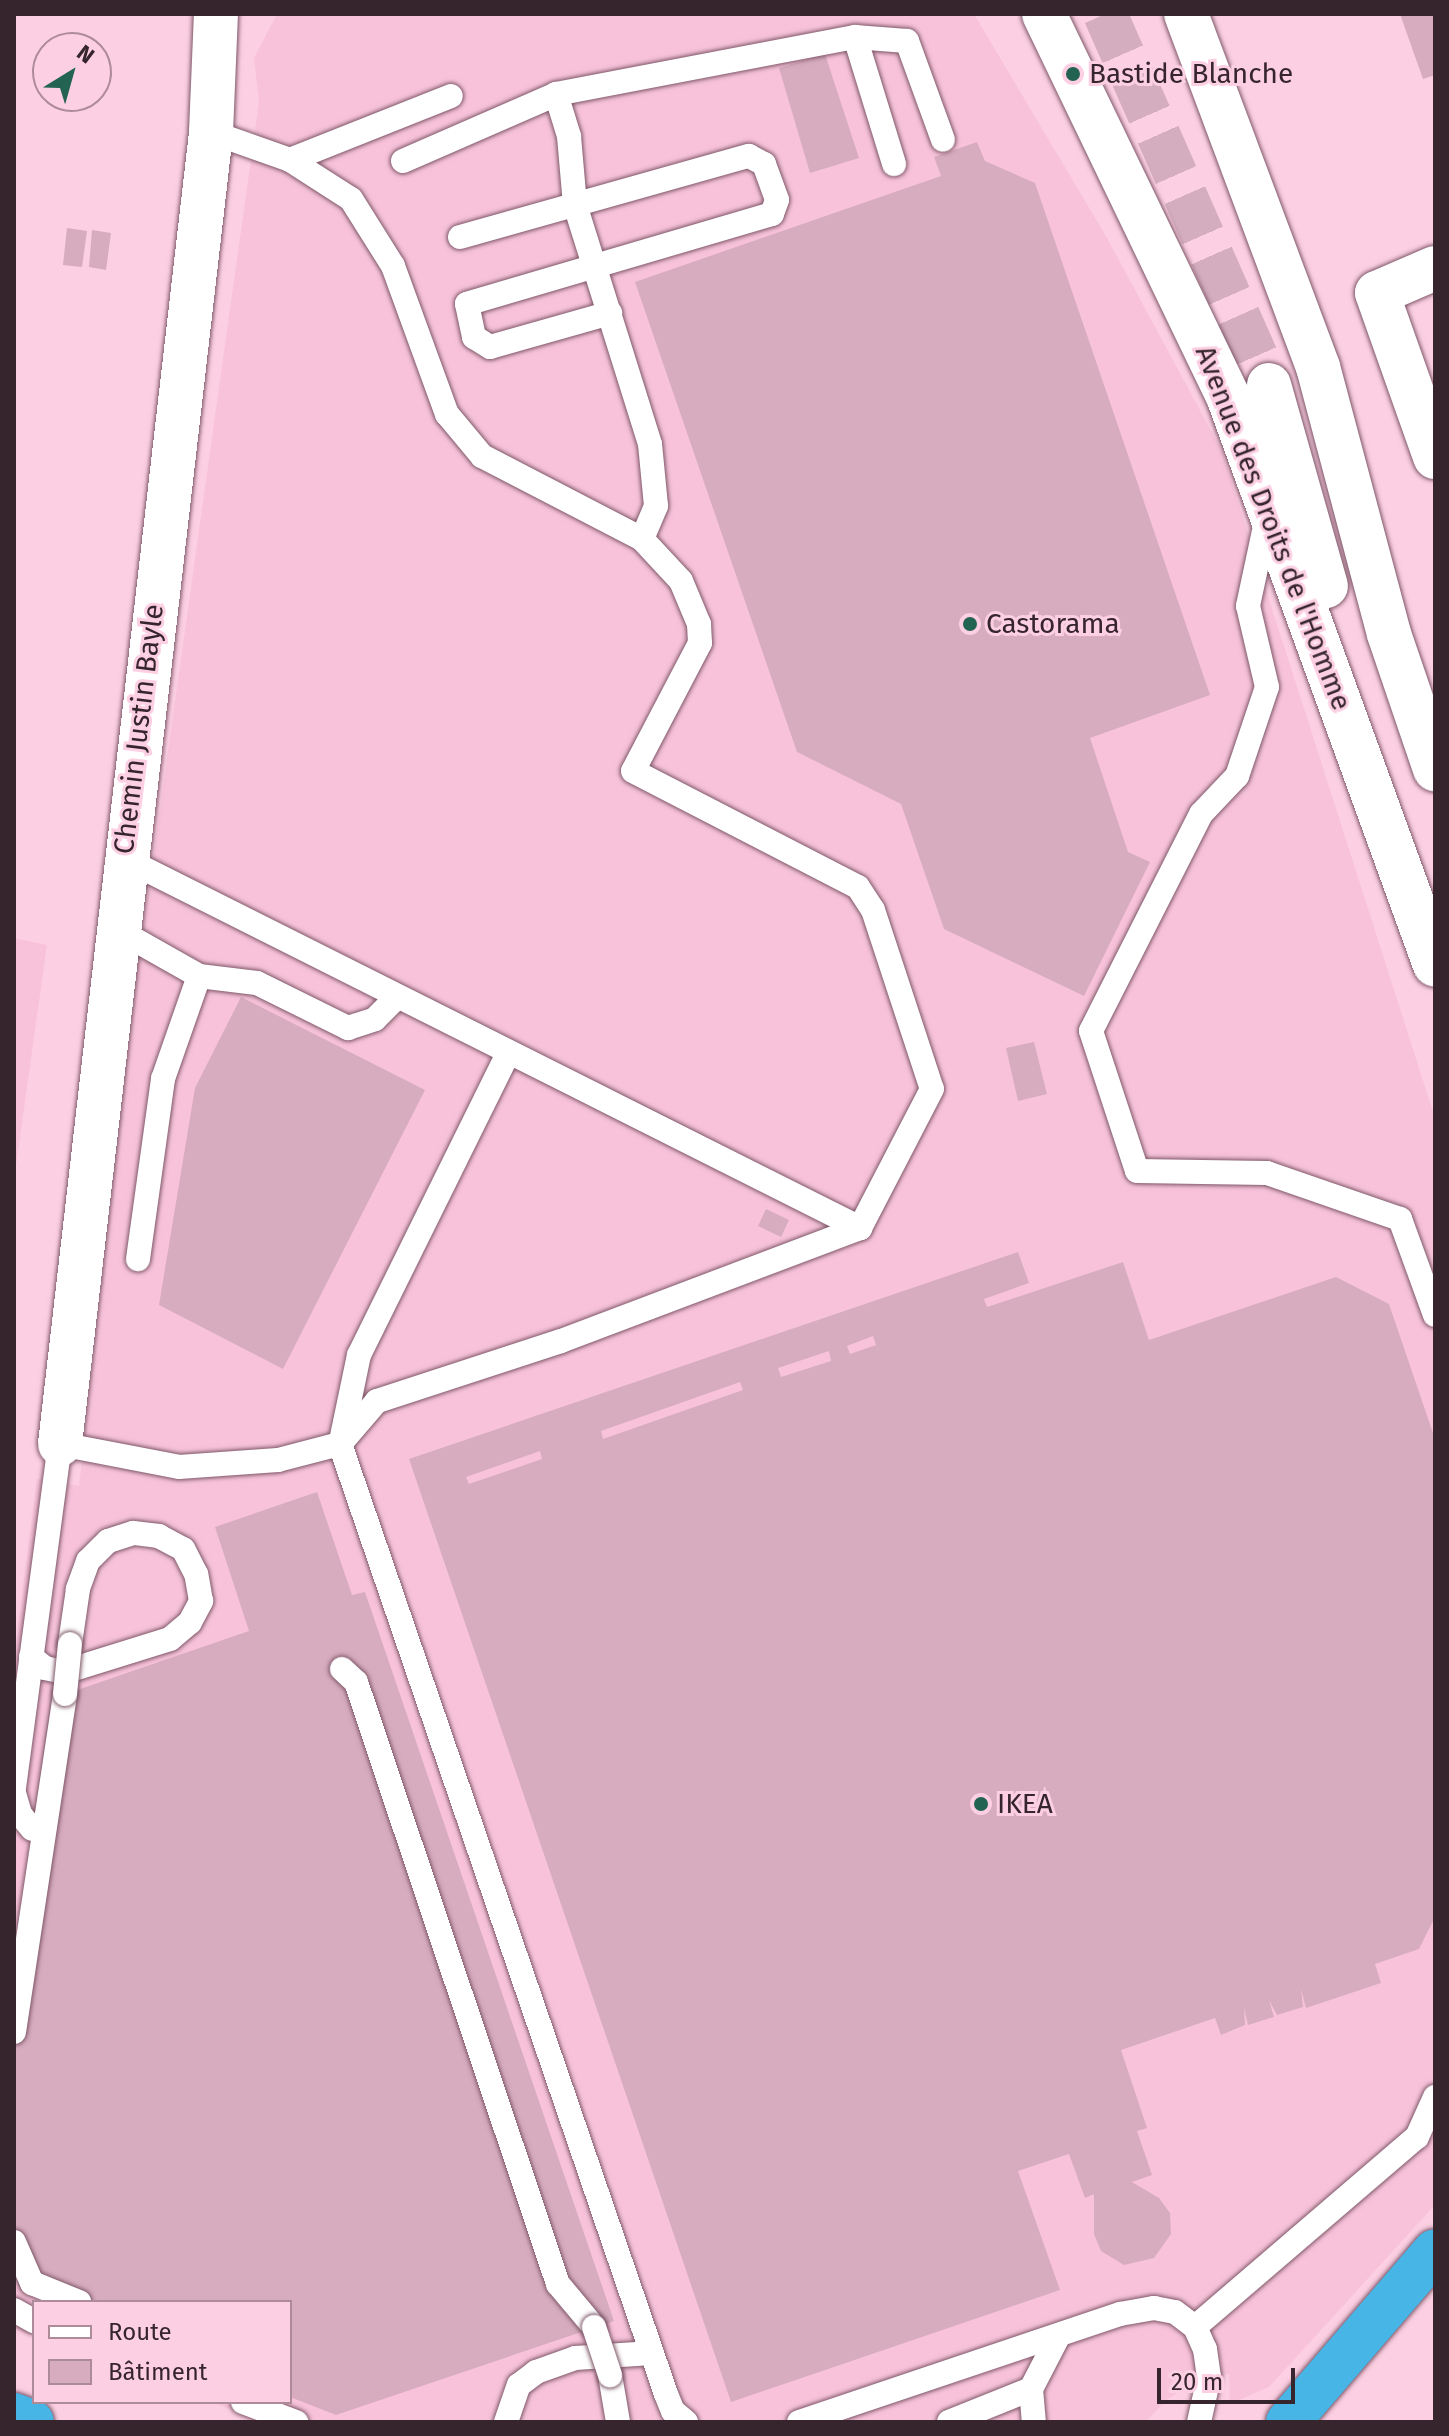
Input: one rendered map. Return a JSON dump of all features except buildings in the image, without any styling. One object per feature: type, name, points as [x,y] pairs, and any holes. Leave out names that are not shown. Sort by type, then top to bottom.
[{"type":"highway","points":[[1288,2422],[1435,2251]]},
{"type":"highway","points":[[14,2415],[32,2422]]},
{"type":"main road","name":"Chemin Justin Bayle","points":[[60,1444],[123,858],[211,132],[216,14]]},
{"type":"main road","name":"Avenue des Droits de l'Homme","points":[[1044,14],[1228,396],[1431,954]]},
{"type":"main road","points":[[1186,14],[1318,367],[1389,634],[1435,769]]},
{"type":"main road","points":[[1435,268],[1377,293],[1435,457]]},
{"type":"main road","points":[[1431,954],[1269,385],[1435,793]]},
{"type":"lane","points":[[855,37],[894,164]]},
{"type":"lane","points":[[403,161],[556,94],[855,37],[907,41],[943,140]]},
{"type":"lane","points":[[556,94],[569,136],[575,205],[650,444],[656,506],[642,539]]},
{"type":"lane","points":[[290,160],[451,96]]},
{"type":"lane","points":[[32,1829],[20,1814],[14,1791],[60,1444],[179,1467],[278,1460],[340,1444],[377,1401],[561,1341],[860,1228],[932,1089],[873,910],[858,887],[633,771],[700,643],[699,624],[681,581],[642,539],[482,456],[447,414],[393,266],[351,199],[290,160],[211,132]]},
{"type":"lane","points":[[460,237],[749,156],[764,164],[777,200],[772,214],[475,298],[467,304],[474,337],[490,347],[610,313]]},
{"type":"lane","points":[[1269,507],[1248,606],[1267,687],[1237,776],[1201,814],[1091,1031],[1137,1171],[1267,1173],[1400,1219],[1435,1315]]},
{"type":"lane","points":[[123,858],[860,1228]]},
{"type":"lane","points":[[116,929],[199,976],[257,983],[348,1028],[375,1019],[397,997]]},
{"type":"lane","points":[[138,1259],[163,1079],[199,976]]},
{"type":"lane","points":[[508,1053],[359,1355],[340,1444],[652,2353],[673,2411],[686,2422]]},
{"type":"lane","points":[[14,2032],[65,1694],[70,1644],[78,1589],[88,1561],[108,1541],[133,1533],[159,1536],[183,1549],[196,1574],[201,1601],[190,1622],[170,1639],[64,1672],[45,1668],[31,1657]]},
{"type":"lane","points":[[342,1669],[356,1682],[558,2284],[594,2327],[610,2375],[618,2422]]},
{"type":"lane","points":[[1195,2327],[1417,2137],[1435,2097]]},
{"type":"lane","points":[[14,2242],[32,2283],[74,2300]]},
{"type":"lane","points":[[799,2422],[1059,2335],[1154,2308],[1175,2312],[1195,2327],[1209,2377],[1199,2422]]},
{"type":"lane","points":[[14,2310],[32,2320]]},
{"type":"lane","points":[[1034,2422],[1031,2389],[1059,2335]]},
{"type":"lane","points":[[506,2422],[519,2385],[536,2372],[575,2358],[652,2353]]},
{"type":"lane","points":[[949,2422],[1031,2389]]},
{"type":"lane","points":[[248,2404],[296,2422]]},
{"type":"shaded area","points":[[277,14],[974,14],[1107,238],[1221,449],[1435,1118],[1435,2205],[1269,2387],[1230,2404],[1229,2374],[1197,2381],[1166,2400],[1146,2422],[265,2422],[216,2404],[292,2404],[292,2300],[32,2300],[32,2335],[14,2329],[14,1658],[37,1479],[79,1486],[138,966],[259,102],[254,58]]},
{"type":"shaded area","points":[[14,938],[47,945],[14,1180]]},
{"type":"tunnel","points":[[1105,14],[1269,385]]},
{"type":"place","name":"Bastide Blanche","points":[[1073,74]]},
{"type":"place","name":"Castorama","points":[[970,624]]},
{"type":"place","name":"IKEA","points":[[981,1804]]}]
